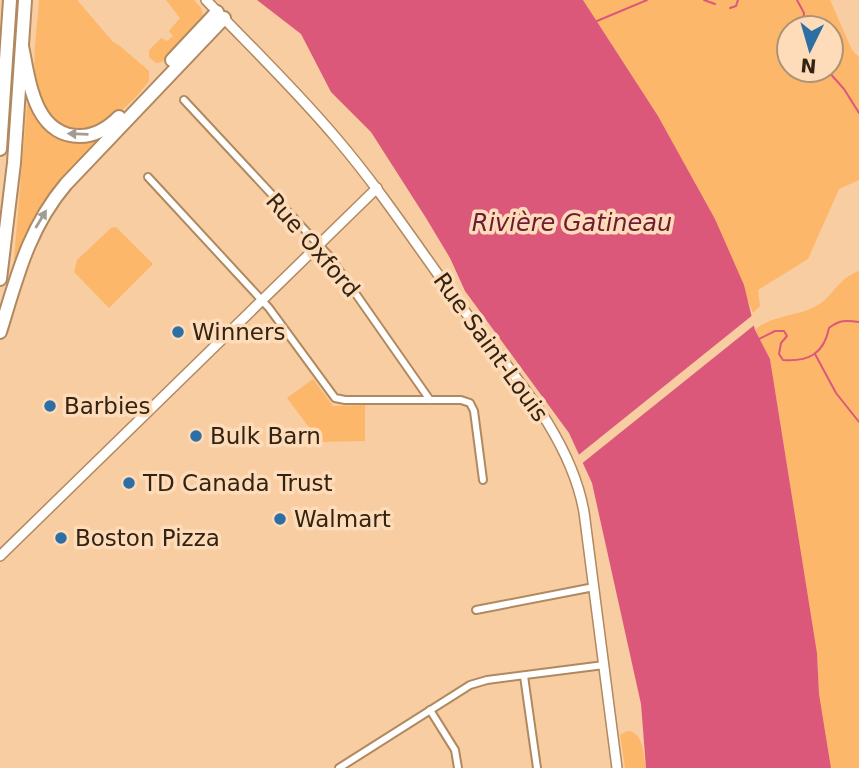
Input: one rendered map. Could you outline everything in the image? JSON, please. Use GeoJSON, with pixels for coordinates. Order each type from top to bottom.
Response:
{"type":"FeatureCollection","features":[{"type":"Feature","properties":{"kind":"highway"},"geometry":{"type":"LineString","coordinates":[[0,149],[10,0]]}},
{"type":"Feature","properties":{"kind":"highway"},"geometry":{"type":"LineString","coordinates":[[0,279],[13,172],[25,0]]}},
{"type":"Feature","properties":{"kind":"highway"},"geometry":{"type":"LineString","coordinates":[[22,46],[33,94],[41,115],[62,132],[86,136],[101,132],[113,123],[220,15]]}},
{"type":"Feature","properties":{"kind":"highway"},"geometry":{"type":"LineString","coordinates":[[0,332],[25,249],[51,203],[220,15]]}},
{"type":"Feature","properties":{"kind":"highway"},"geometry":{"type":"LineString","coordinates":[[0,58],[8,37]]}},
{"type":"Feature","properties":{"kind":"main road","name":"Rue Saint-Louis"},"geometry":{"type":"LineString","coordinates":[[206,0],[314,113],[377,188],[536,406],[561,446],[580,494],[617,768]]}},
{"type":"Feature","properties":{"kind":"main road"},"geometry":{"type":"LineString","coordinates":[[364,200],[365,173]]}},
{"type":"Feature","properties":{"kind":"main road"},"geometry":{"type":"LineString","coordinates":[[0,556],[377,188]]}},
{"type":"Feature","properties":{"kind":"street","name":"Rue Oxford"},"geometry":{"type":"LineString","coordinates":[[184,100],[339,268],[430,400]]}},
{"type":"Feature","properties":{"kind":"street"},"geometry":{"type":"LineString","coordinates":[[148,177],[261,300],[335,398],[466,400],[473,406],[483,480]]}},
{"type":"Feature","properties":{"kind":"street"},"geometry":{"type":"LineString","coordinates":[[476,610],[594,587]]}},
{"type":"Feature","properties":{"kind":"street"},"geometry":{"type":"LineString","coordinates":[[339,768],[470,685],[604,665]]}},
{"type":"Feature","properties":{"kind":"street"},"geometry":{"type":"LineString","coordinates":[[524,676],[537,768]]}},
{"type":"Feature","properties":{"kind":"street"},"geometry":{"type":"LineString","coordinates":[[430,710],[455,750],[458,768]]}},
{"type":"Feature","properties":{"kind":"shaded area"},"geometry":{"type":"Polygon","coordinates":[[[39,0],[77,0],[113,42],[149,71],[149,81],[107,124],[74,133],[54,123],[45,111],[39,96],[34,64],[39,0]]]}},
{"type":"Feature","properties":{"kind":"shaded area"},"geometry":{"type":"Polygon","coordinates":[[[166,0],[194,0],[201,8],[203,16],[162,62],[156,63],[149,57],[149,50],[161,38],[167,41],[173,36],[169,31],[180,18],[166,0]]]}},
{"type":"Feature","properties":{"kind":"shaded area"},"geometry":{"type":"Polygon","coordinates":[[[583,0],[830,0],[836,14],[775,14],[775,84],[845,84],[845,34],[852,50],[859,57],[859,180],[839,189],[808,259],[758,290],[760,306],[753,313],[715,219],[658,116],[583,0]]]}},
{"type":"Feature","properties":{"kind":"shaded area"},"geometry":{"type":"Polygon","coordinates":[[[27,105],[30,105],[38,119],[55,135],[70,140],[101,141],[72,168],[48,200],[13,271],[27,105]]]}},
{"type":"Feature","properties":{"kind":"shaded area"},"geometry":{"type":"Polygon","coordinates":[[[116,227],[153,264],[109,308],[74,272],[77,260],[111,228],[116,227]]]}},
{"type":"Feature","properties":{"kind":"shaded area"},"geometry":{"type":"Polygon","coordinates":[[[859,271],[859,768],[831,768],[819,694],[817,653],[770,359],[755,330],[770,321],[813,308],[826,299],[847,277],[859,271]]]}},
{"type":"Feature","properties":{"kind":"shaded area"},"geometry":{"type":"Polygon","coordinates":[[[313,379],[333,406],[365,405],[365,441],[320,442],[287,398],[313,379]]]}},
{"type":"Feature","properties":{"kind":"shaded area"},"geometry":{"type":"Polygon","coordinates":[[[627,731],[633,732],[640,739],[646,768],[625,768],[620,735],[627,731]]]}},
{"type":"Feature","properties":{"kind":"water","name":"Rivière Gatineau"},"geometry":{"type":"Polygon","coordinates":[[[257,0],[583,0],[658,116],[715,219],[744,285],[755,330],[770,359],[817,653],[819,694],[831,768],[646,768],[641,704],[592,483],[569,433],[465,291],[450,258],[371,132],[331,92],[301,34],[257,0]]]}},
{"type":"Feature","properties":{"kind":"pier"},"geometry":{"type":"Polygon","coordinates":[[[754,314],[757,323],[580,465],[576,457],[754,314]]]}},
{"type":"Feature","properties":{"kind":"waterway"},"geometry":{"type":"LineString","coordinates":[[597,21],[647,0]]}},
{"type":"Feature","properties":{"kind":"waterway"},"geometry":{"type":"LineString","coordinates":[[704,0],[715,4]]}},
{"type":"Feature","properties":{"kind":"waterway"},"geometry":{"type":"LineString","coordinates":[[730,8],[736,6],[738,0]]}},
{"type":"Feature","properties":{"kind":"waterway"},"geometry":{"type":"LineString","coordinates":[[797,0],[804,14]]}},
{"type":"Feature","properties":{"kind":"waterway"},"geometry":{"type":"LineString","coordinates":[[840,84],[859,113]]}},
{"type":"Feature","properties":{"kind":"waterway"},"geometry":{"type":"LineString","coordinates":[[759,339],[775,331],[784,331],[787,336],[781,343],[779,354],[783,360],[800,360],[819,350],[829,328],[836,323],[859,322]]}},
{"type":"Feature","properties":{"kind":"waterway"},"geometry":{"type":"LineString","coordinates":[[815,354],[836,393],[859,422]]}},
{"type":"Feature","properties":{"kind":"place","name":"Winners"},"geometry":{"type":"Point","coordinates":[178,332]}},
{"type":"Feature","properties":{"kind":"place","name":"Barbies"},"geometry":{"type":"Point","coordinates":[50,406]}},
{"type":"Feature","properties":{"kind":"place","name":"Bulk Barn"},"geometry":{"type":"Point","coordinates":[196,436]}},
{"type":"Feature","properties":{"kind":"place","name":"TD Canada Trust"},"geometry":{"type":"Point","coordinates":[129,483]}},
{"type":"Feature","properties":{"kind":"place","name":"Walmart"},"geometry":{"type":"Point","coordinates":[280,519]}},
{"type":"Feature","properties":{"kind":"place","name":"Boston Pizza"},"geometry":{"type":"Point","coordinates":[61,538]}}]}
